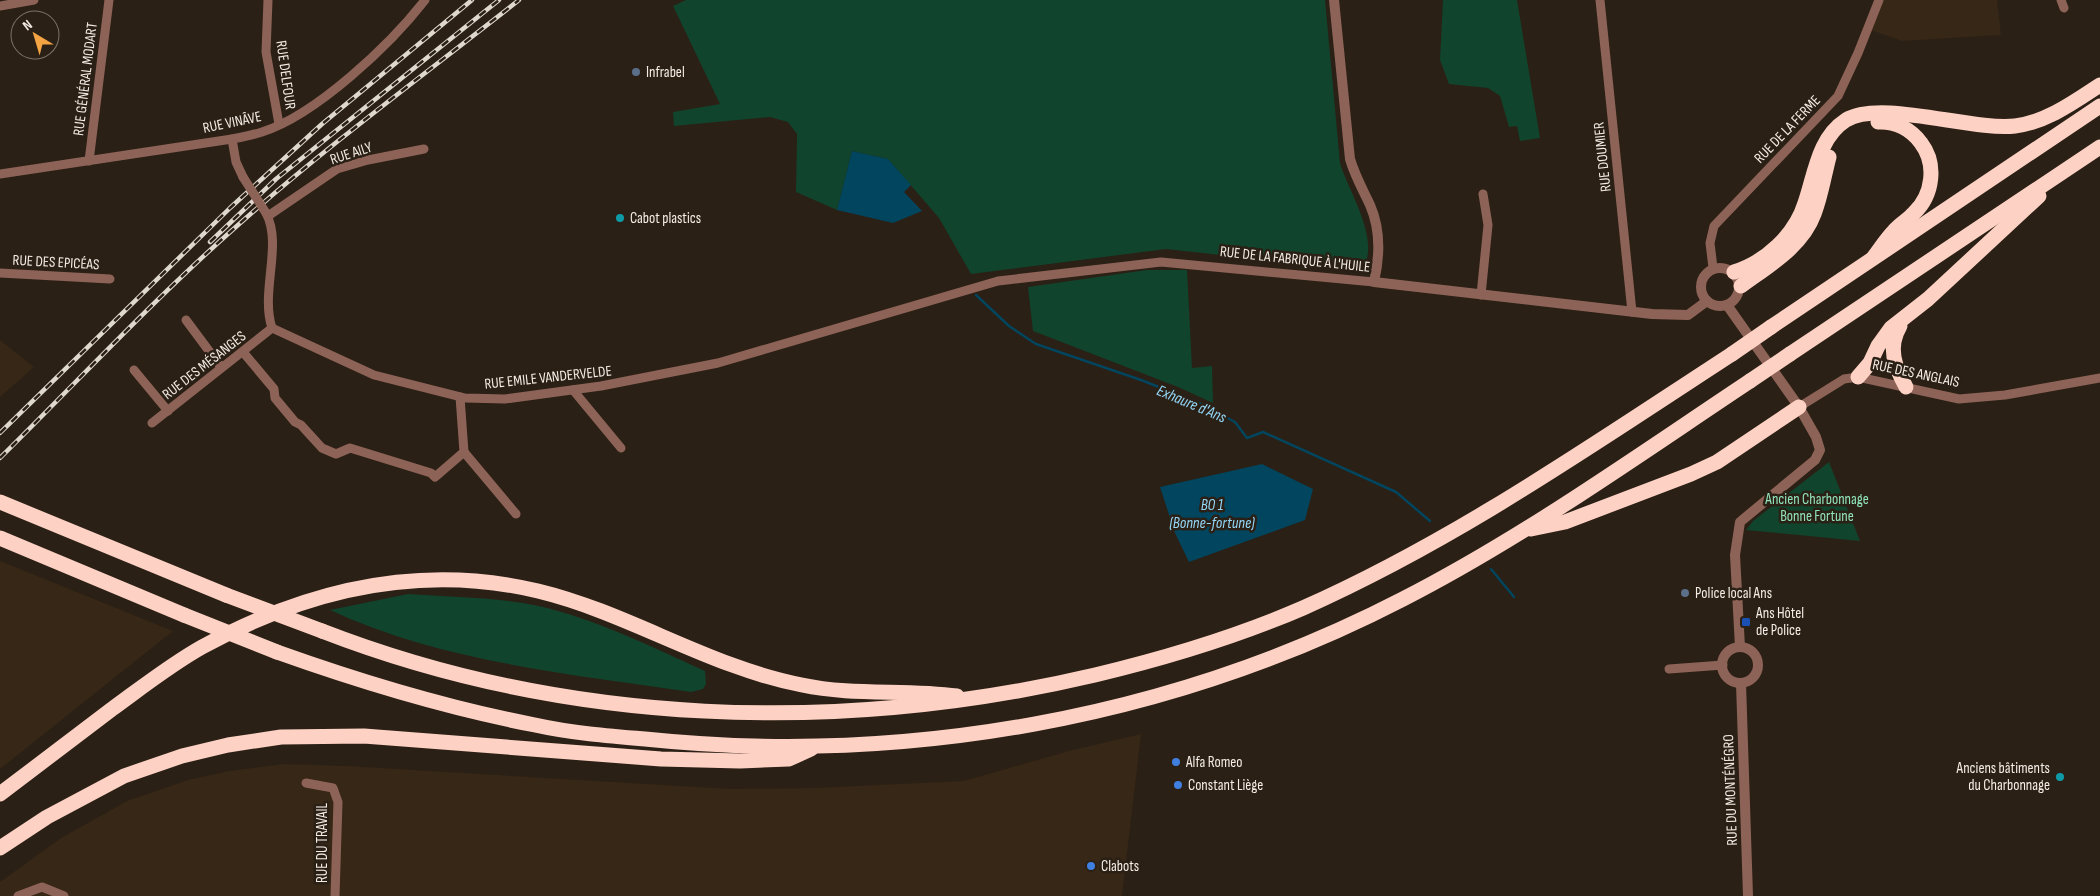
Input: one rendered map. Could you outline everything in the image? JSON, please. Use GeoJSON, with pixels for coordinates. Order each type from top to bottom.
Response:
{"type":"FeatureCollection","features":[{"type":"Feature","properties":{"kind":"highway"},"geometry":{"type":"LineString","coordinates":[[1737,279],[1786,237],[1804,206],[1820,152],[1827,137],[1847,120],[1861,115],[1901,114],[1994,126],[2016,126],[2054,114],[2100,85]]}},
{"type":"Feature","properties":{"kind":"highway"},"geometry":{"type":"LineString","coordinates":[[6,504],[226,595],[355,644],[419,663],[519,688],[677,710],[833,713],[931,705],[976,699],[1056,684],[1137,665],[1230,636],[1301,608],[1426,547],[1496,507],[1732,354],[2100,106]]}},
{"type":"Feature","properties":{"kind":"highway"},"geometry":{"type":"LineString","coordinates":[[1737,279],[1798,242],[1815,214],[1830,153],[1842,135],[1856,126],[1873,122],[1887,122],[1900,126],[1920,141],[1927,151],[1931,166],[1931,181],[1925,200],[1916,212],[1894,231],[1873,258]]}},
{"type":"Feature","properties":{"kind":"highway"},"geometry":{"type":"LineString","coordinates":[[0,538],[277,652],[379,686],[456,707],[539,726],[691,744],[817,747],[957,738],[1052,721],[1191,685],[1325,635],[1393,604],[1520,532],[2100,147]]}},
{"type":"Feature","properties":{"kind":"highway"},"geometry":{"type":"LineString","coordinates":[[1858,377],[1870,364],[1878,346],[1891,328],[2030,205],[2061,173]]}},
{"type":"Feature","properties":{"kind":"highway"},"geometry":{"type":"LineString","coordinates":[[1904,318],[1895,335],[1892,347],[1895,367],[1906,387]]}},
{"type":"Feature","properties":{"kind":"highway"},"geometry":{"type":"LineString","coordinates":[[1520,532],[1565,522],[1691,474],[1717,462],[1798,408]]}},
{"type":"Feature","properties":{"kind":"highway"},"geometry":{"type":"LineString","coordinates":[[0,794],[157,676],[200,648],[254,621],[308,600],[360,587],[399,582],[470,581],[538,591],[613,616],[728,664],[801,685],[863,693],[934,693],[976,699]]}},
{"type":"Feature","properties":{"kind":"highway"},"geometry":{"type":"LineString","coordinates":[[0,848],[47,817],[124,776],[182,756],[228,745],[281,737],[364,736],[661,758],[740,761],[789,759],[817,747]]}},
{"type":"Feature","properties":{"kind":"street"},"geometry":{"type":"LineString","coordinates":[[0,6],[34,0]]}},
{"type":"Feature","properties":{"kind":"street","name":"RUE GÉNÉRAL MODART"},"geometry":{"type":"LineString","coordinates":[[89,161],[109,0]]}},
{"type":"Feature","properties":{"kind":"street","name":"RUE DELFOUR"},"geometry":{"type":"LineString","coordinates":[[268,0],[266,52],[279,124]]}},
{"type":"Feature","properties":{"kind":"street","name":"RUE VINÂVE"},"geometry":{"type":"LineString","coordinates":[[0,174],[232,139],[263,132],[330,93],[397,32],[425,0]]}},
{"type":"Feature","properties":{"kind":"street"},"geometry":{"type":"LineString","coordinates":[[1334,0],[1350,159],[1356,180],[1374,216],[1379,237],[1379,254],[1374,282]]}},
{"type":"Feature","properties":{"kind":"street","name":"RUE DOUMIER"},"geometry":{"type":"LineString","coordinates":[[1600,0],[1632,312]]}},
{"type":"Feature","properties":{"kind":"street","name":"RUE DE LA FERME"},"geometry":{"type":"LineString","coordinates":[[1713,268],[1710,243],[1714,226],[1838,96],[1858,53],[1878,0]]}},
{"type":"Feature","properties":{"kind":"street"},"geometry":{"type":"LineString","coordinates":[[232,139],[236,162],[243,177],[267,214],[272,230],[269,292],[272,328]]}},
{"type":"Feature","properties":{"kind":"street","name":"RUE AILY"},"geometry":{"type":"LineString","coordinates":[[267,214],[337,169],[368,160],[424,149]]}},
{"type":"Feature","properties":{"kind":"street"},"geometry":{"type":"LineString","coordinates":[[1481,295],[1488,225],[1483,194]]}},
{"type":"Feature","properties":{"kind":"street","name":"RUE DE LA FABRIQUE À L'HUILE"},"geometry":{"type":"LineString","coordinates":[[880,315],[998,281],[1161,262],[1374,282],[1632,312],[1688,315],[1707,301]]}},
{"type":"Feature","properties":{"kind":"street"},"geometry":{"type":"LineString","coordinates":[[1722,267],[1737,279],[1737,297],[1726,305],[1719,306],[1707,301],[1701,291],[1703,277],[1713,268],[1722,267]]}},
{"type":"Feature","properties":{"kind":"street","name":"RUE DES EPICÉAS"},"geometry":{"type":"LineString","coordinates":[[0,273],[110,279]]}},
{"type":"Feature","properties":{"kind":"street"},"geometry":{"type":"LineString","coordinates":[[1726,305],[1798,408],[1816,436],[1820,450],[1815,460],[1740,522],[1736,555],[1740,647]]}},
{"type":"Feature","properties":{"kind":"street","name":"RUE EMILE VANDERVELDE"},"geometry":{"type":"LineString","coordinates":[[272,328],[374,375],[460,397],[505,399],[573,390],[718,363],[880,315]]}},
{"type":"Feature","properties":{"kind":"street"},"geometry":{"type":"LineString","coordinates":[[186,320],[221,367]]}},
{"type":"Feature","properties":{"kind":"street","name":"RUE DES MÉSANGES"},"geometry":{"type":"LineString","coordinates":[[152,423],[272,328]]}},
{"type":"Feature","properties":{"kind":"street"},"geometry":{"type":"LineString","coordinates":[[244,352],[274,389],[276,398],[295,422],[301,425],[322,448],[336,454],[350,448],[431,472],[435,477],[464,452]]}},
{"type":"Feature","properties":{"kind":"street"},"geometry":{"type":"LineString","coordinates":[[134,370],[168,411]]}},
{"type":"Feature","properties":{"kind":"street","name":"RUE DES ANGLAIS"},"geometry":{"type":"LineString","coordinates":[[1798,408],[1844,379],[1858,377],[1959,399],[2005,394],[2100,378]]}},
{"type":"Feature","properties":{"kind":"street"},"geometry":{"type":"LineString","coordinates":[[573,390],[621,448]]}},
{"type":"Feature","properties":{"kind":"street"},"geometry":{"type":"LineString","coordinates":[[460,397],[464,452],[516,514]]}},
{"type":"Feature","properties":{"kind":"street"},"geometry":{"type":"LineString","coordinates":[[1740,647],[1752,652],[1758,662],[1758,669],[1752,678],[1741,682],[1728,678],[1723,666],[1724,656],[1728,652],[1740,647]]}},
{"type":"Feature","properties":{"kind":"street"},"geometry":{"type":"LineString","coordinates":[[1669,669],[1723,666]]}},
{"type":"Feature","properties":{"kind":"street","name":"RUE DU MONTÉNÉGRO"},"geometry":{"type":"LineString","coordinates":[[1741,682],[1748,896]]}},
{"type":"Feature","properties":{"kind":"street","name":"RUE DU TRAVAIL"},"geometry":{"type":"LineString","coordinates":[[306,783],[333,788],[338,802],[335,896]]}},
{"type":"Feature","properties":{"kind":"street"},"geometry":{"type":"LineString","coordinates":[[18,896],[42,887],[64,896]]}},
{"type":"Feature","properties":{"kind":"shaded area"},"geometry":{"type":"Polygon","coordinates":[[[1882,0],[1997,0],[2001,35],[1902,41],[1871,30],[1882,0]]]}},
{"type":"Feature","properties":{"kind":"shaded area"},"geometry":{"type":"Polygon","coordinates":[[[0,340],[34,367],[0,397],[0,340]]]}},
{"type":"Feature","properties":{"kind":"shaded area"},"geometry":{"type":"Polygon","coordinates":[[[0,561],[173,631],[0,769],[0,561]]]}},
{"type":"Feature","properties":{"kind":"shaded area"},"geometry":{"type":"Polygon","coordinates":[[[1141,734],[1122,896],[0,896],[0,882],[61,838],[127,801],[188,780],[229,771],[284,764],[347,766],[731,789],[815,788],[964,781],[1069,751],[1141,734]]]}},
{"type":"Feature","properties":{"kind":"green space"},"geometry":{"type":"Polygon","coordinates":[[[686,0],[1325,0],[1340,163],[1362,216],[1368,245],[1367,258],[1362,269],[1349,269],[1166,249],[971,274],[939,218],[888,159],[852,151],[837,210],[796,192],[797,134],[788,122],[770,117],[674,126],[673,112],[720,104],[673,6],[686,0]]]}},
{"type":"Feature","properties":{"kind":"green space"},"geometry":{"type":"Polygon","coordinates":[[[1443,0],[1517,0],[1540,138],[1520,141],[1517,126],[1509,127],[1500,96],[1488,88],[1449,84],[1440,60],[1443,0]]]}},
{"type":"Feature","properties":{"kind":"green space"},"geometry":{"type":"Polygon","coordinates":[[[1147,270],[1187,270],[1192,368],[1212,366],[1213,403],[1178,387],[1033,331],[1028,287],[1147,270]]]}},
{"type":"Feature","properties":{"kind":"green space","name":"Ancien Charbonnage Bonne Fortune"},"geometry":{"type":"Polygon","coordinates":[[[1829,462],[1860,541],[1746,530],[1753,521],[1829,462]]]}},
{"type":"Feature","properties":{"kind":"green space"},"geometry":{"type":"Polygon","coordinates":[[[408,594],[503,600],[534,605],[578,617],[643,643],[705,671],[706,684],[703,689],[691,692],[507,664],[417,642],[373,628],[330,610],[408,594]]]}},
{"type":"Feature","properties":{"kind":"water"},"geometry":{"type":"Polygon","coordinates":[[[852,151],[888,159],[911,185],[904,192],[922,211],[893,223],[837,210],[852,151]]]}},
{"type":"Feature","properties":{"kind":"water","name":"BO 1 (Bonne-fortune)"},"geometry":{"type":"Polygon","coordinates":[[[1262,464],[1313,489],[1305,520],[1189,562],[1175,533],[1160,487],[1262,464]]]}},
{"type":"Feature","properties":{"kind":"waterway","name":"Exhaure d'Ans"},"geometry":{"type":"LineString","coordinates":[[976,295],[1009,326],[1036,344],[1141,380],[1197,402],[1235,422],[1247,438],[1263,432],[1396,492],[1430,521]]}},
{"type":"Feature","properties":{"kind":"waterway","name":"Exhaure d'Ans"},"geometry":{"type":"LineString","coordinates":[[1491,569],[1514,597]]}},
{"type":"Feature","properties":{"kind":"railway"},"geometry":{"type":"LineString","coordinates":[[0,433],[230,208],[322,124],[472,0]]}},
{"type":"Feature","properties":{"kind":"railway"},"geometry":{"type":"LineString","coordinates":[[210,242],[276,179],[499,0]]}},
{"type":"Feature","properties":{"kind":"railway"},"geometry":{"type":"LineString","coordinates":[[0,458],[147,310],[238,225],[342,138],[519,0]]}},
{"type":"Feature","properties":{"kind":"place","name":"Infrabel"},"geometry":{"type":"Point","coordinates":[636,72]}},
{"type":"Feature","properties":{"kind":"place","name":"Cabot plastics"},"geometry":{"type":"Point","coordinates":[620,218]}},
{"type":"Feature","properties":{"kind":"place","name":"Police local Ans"},"geometry":{"type":"Point","coordinates":[1685,593]}},
{"type":"Feature","properties":{"kind":"place","name":"Ans Hôtel de Police"},"geometry":{"type":"Point","coordinates":[1746,622]}},
{"type":"Feature","properties":{"kind":"place","name":"Alfa Romeo"},"geometry":{"type":"Point","coordinates":[1176,762]}},
{"type":"Feature","properties":{"kind":"place","name":"Anciens bâtiments du Charbonnage"},"geometry":{"type":"Point","coordinates":[2060,777]}},
{"type":"Feature","properties":{"kind":"place","name":"Constant Liège"},"geometry":{"type":"Point","coordinates":[1178,785]}},
{"type":"Feature","properties":{"kind":"place","name":"Clabots"},"geometry":{"type":"Point","coordinates":[1091,866]}}]}
